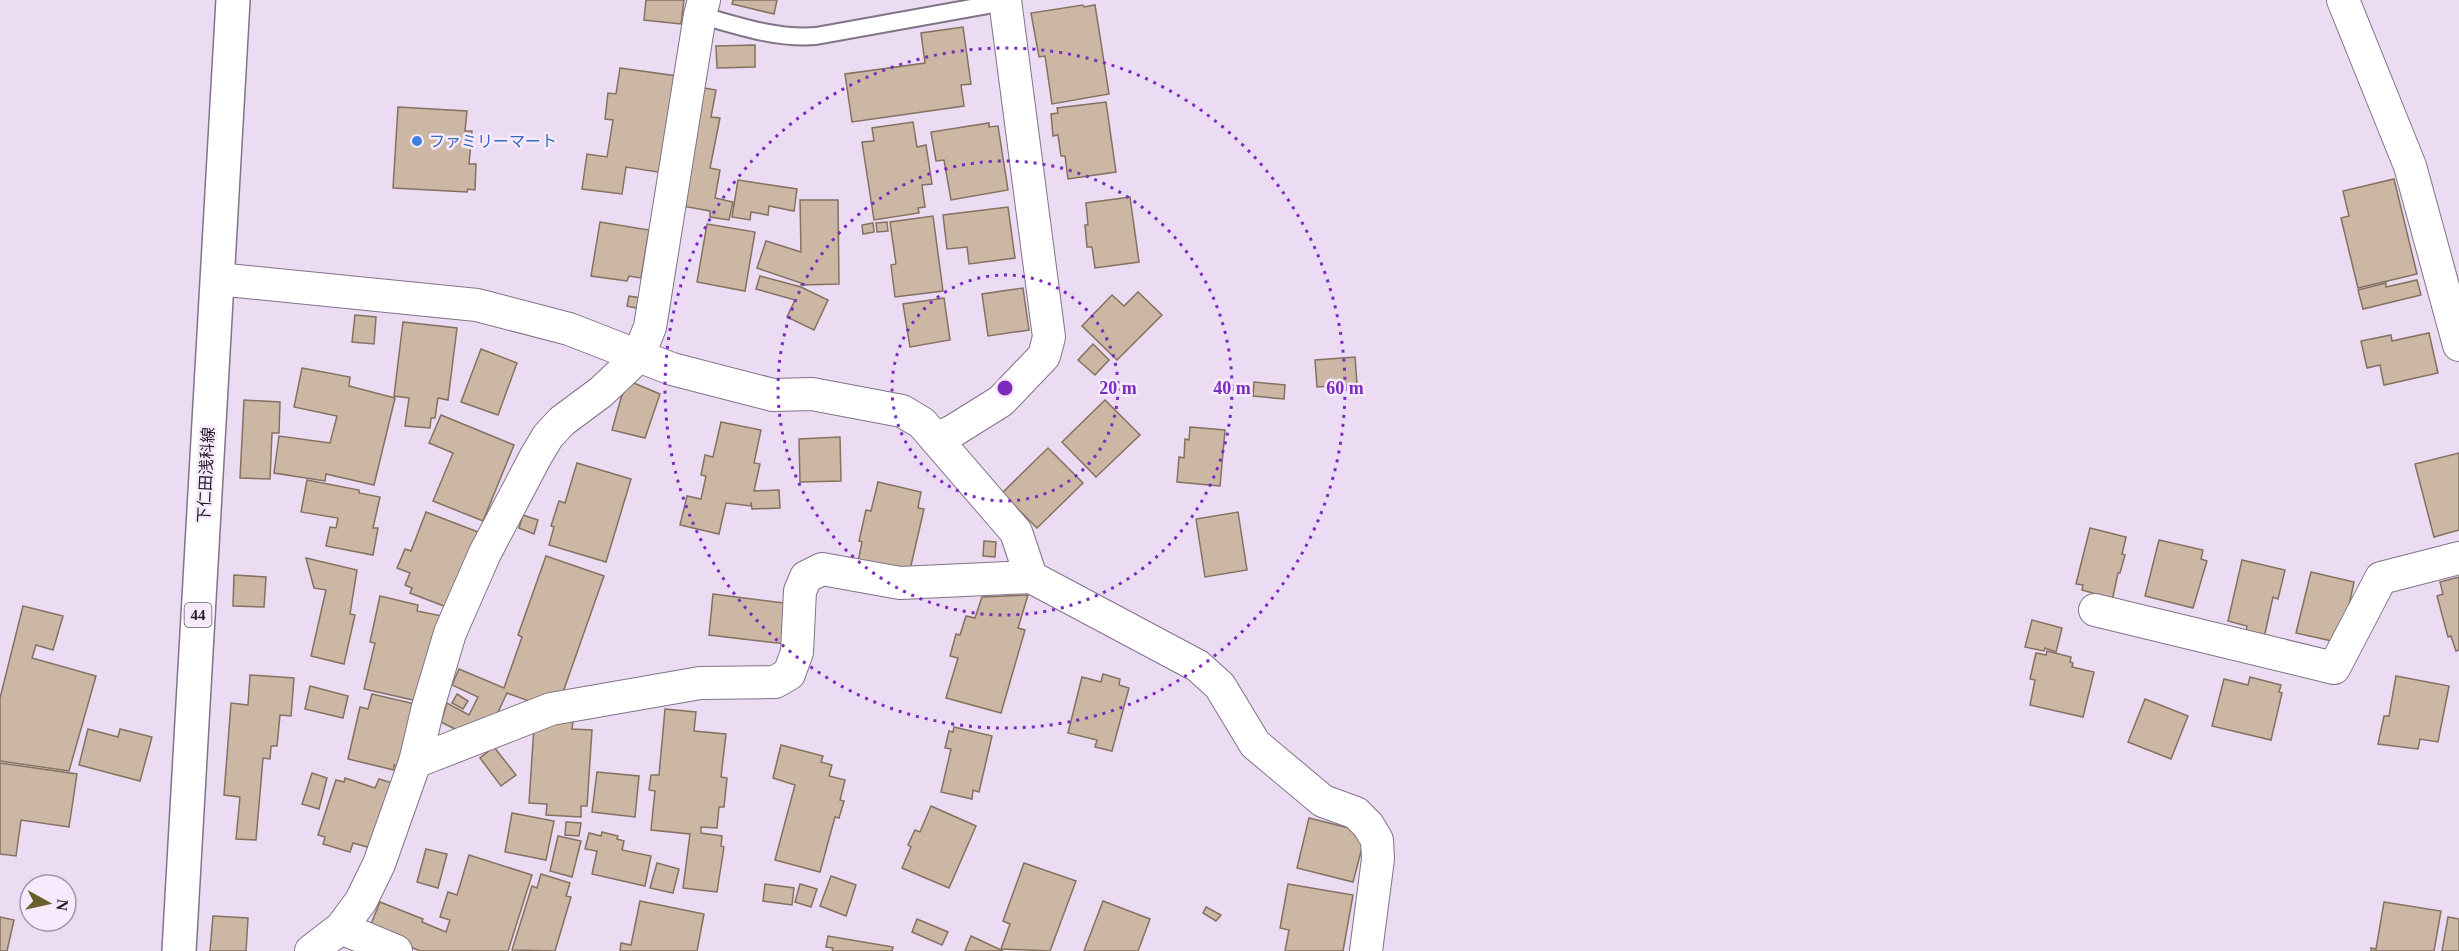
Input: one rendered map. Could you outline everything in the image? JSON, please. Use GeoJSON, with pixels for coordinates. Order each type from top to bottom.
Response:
{"type":"FeatureCollection","features":[{"type":"Feature","properties":{"kind":"main road","name":"下仁田浅科線"},"geometry":{"type":"LineString","coordinates":[[179,951],[233,0]]}},
{"type":"Feature","properties":{"kind":"street"},"geometry":{"type":"LineString","coordinates":[[2343,0],[2410,166],[2459,345]]}},
{"type":"Feature","properties":{"kind":"street"},"geometry":{"type":"LineString","coordinates":[[936,439],[953,431],[1001,400],[1044,356],[1049,337],[1005,1]]}},
{"type":"Feature","properties":{"kind":"street"},"geometry":{"type":"LineString","coordinates":[[311,951],[341,928],[362,901],[379,864],[415,762],[428,707],[450,633],[465,595],[536,456],[548,436],[562,421],[600,392],[638,357],[650,327],[702,8]]}},
{"type":"Feature","properties":{"kind":"street"},"geometry":{"type":"LineString","coordinates":[[217,279],[477,305],[569,329],[672,369],[773,395],[812,394],[902,411],[922,423],[1016,532],[1031,577]]}},
{"type":"Feature","properties":{"kind":"street"},"geometry":{"type":"LineString","coordinates":[[2095,610],[2334,668],[2381,578],[2459,558]]}},
{"type":"Feature","properties":{"kind":"street"},"geometry":{"type":"LineString","coordinates":[[415,762],[551,709],[700,683],[775,682],[789,674],[797,652],[800,591],[806,577],[822,569],[900,583],[1031,577],[1198,666],[1220,686],[1255,744],[1323,801],[1356,813],[1368,825],[1377,840],[1378,859],[1366,951]]}},
{"type":"Feature","properties":{"kind":"street"},"geometry":{"type":"LineString","coordinates":[[341,928],[396,951]]}},
{"type":"Feature","properties":{"kind":"lane"},"geometry":{"type":"LineString","coordinates":[[702,8],[791,38],[816,36],[1005,1]]}},
{"type":"Feature","properties":{"kind":"building"},"geometry":{"type":"Polygon","coordinates":[[[646,0],[684,0],[681,24],[644,20],[646,0]]]}},
{"type":"Feature","properties":{"kind":"building"},"geometry":{"type":"Polygon","coordinates":[[[733,0],[777,0],[774,14],[732,4],[733,0]]]}},
{"type":"Feature","properties":{"kind":"building"},"geometry":{"type":"Polygon","coordinates":[[[1083,5],[1084,7],[1095,5],[1109,94],[1052,104],[1045,56],[1039,57],[1031,13],[1083,5]]]}},
{"type":"Feature","properties":{"kind":"building"},"geometry":{"type":"Polygon","coordinates":[[[963,27],[971,84],[961,85],[964,106],[852,122],[845,74],[925,63],[921,33],[963,27]]]}},
{"type":"Feature","properties":{"kind":"building"},"geometry":{"type":"Polygon","coordinates":[[[755,45],[755,67],[717,68],[716,46],[755,45]]]}},
{"type":"Feature","properties":{"kind":"building"},"geometry":{"type":"Polygon","coordinates":[[[620,68],[677,76],[664,173],[626,167],[622,194],[582,189],[587,154],[607,157],[613,120],[605,119],[608,93],[616,94],[620,68]]]}},
{"type":"Feature","properties":{"kind":"building"},"geometry":{"type":"Polygon","coordinates":[[[704,88],[716,90],[711,117],[720,118],[710,168],[720,170],[715,198],[733,202],[729,220],[710,217],[710,211],[682,206],[704,88]]]}},
{"type":"Feature","properties":{"kind":"building"},"geometry":{"type":"Polygon","coordinates":[[[1106,102],[1116,172],[1068,179],[1065,156],[1061,156],[1058,135],[1053,136],[1051,114],[1058,113],[1057,108],[1106,102]]]}},
{"type":"Feature","properties":{"kind":"building"},"geometry":{"type":"Polygon","coordinates":[[[398,107],[467,111],[465,131],[472,131],[469,164],[476,164],[475,190],[468,189],[467,192],[393,188],[398,107]]]}},
{"type":"Feature","properties":{"kind":"building"},"geometry":{"type":"Polygon","coordinates":[[[913,122],[917,147],[926,145],[932,184],[922,185],[925,207],[918,208],[919,213],[874,220],[862,142],[874,141],[872,128],[913,122]]]}},
{"type":"Feature","properties":{"kind":"building"},"geometry":{"type":"Polygon","coordinates":[[[989,123],[989,127],[998,126],[1008,190],[951,200],[944,160],[936,161],[931,132],[989,123]]]}},
{"type":"Feature","properties":{"kind":"building"},"geometry":{"type":"Polygon","coordinates":[[[2394,179],[2417,274],[2358,288],[2341,218],[2349,216],[2343,191],[2394,179]]]}},
{"type":"Feature","properties":{"kind":"building"},"geometry":{"type":"Polygon","coordinates":[[[738,180],[797,189],[794,211],[769,206],[768,215],[751,212],[750,220],[732,217],[738,180]]]}},
{"type":"Feature","properties":{"kind":"building"},"geometry":{"type":"Polygon","coordinates":[[[1130,197],[1139,262],[1095,268],[1092,247],[1087,247],[1086,203],[1130,197]]]}},
{"type":"Feature","properties":{"kind":"building"},"geometry":{"type":"Polygon","coordinates":[[[800,200],[838,200],[839,284],[801,285],[801,283],[757,268],[766,241],[801,252],[800,200]]]}},
{"type":"Feature","properties":{"kind":"building"},"geometry":{"type":"Polygon","coordinates":[[[1008,207],[1015,258],[969,264],[967,247],[947,249],[943,215],[1008,207]]]}},
{"type":"Feature","properties":{"kind":"building"},"geometry":{"type":"Polygon","coordinates":[[[933,216],[943,291],[895,297],[891,265],[896,264],[890,222],[933,216]]]}},
{"type":"Feature","properties":{"kind":"building"},"geometry":{"type":"Polygon","coordinates":[[[600,222],[649,230],[641,278],[629,276],[627,281],[591,276],[600,222]]]}},
{"type":"Feature","properties":{"kind":"building"},"geometry":{"type":"Polygon","coordinates":[[[887,222],[888,231],[877,232],[876,223],[887,222]]]}},
{"type":"Feature","properties":{"kind":"building"},"geometry":{"type":"Polygon","coordinates":[[[873,223],[874,232],[863,234],[862,225],[873,223]]]}},
{"type":"Feature","properties":{"kind":"building"},"geometry":{"type":"Polygon","coordinates":[[[707,224],[755,232],[745,291],[697,282],[707,224]]]}},
{"type":"Feature","properties":{"kind":"building"},"geometry":{"type":"Polygon","coordinates":[[[760,276],[801,287],[828,300],[814,330],[787,317],[795,300],[756,289],[760,276]]]}},
{"type":"Feature","properties":{"kind":"building"},"geometry":{"type":"Polygon","coordinates":[[[2417,280],[2421,295],[2363,309],[2358,290],[2386,283],[2386,287],[2417,280]]]}},
{"type":"Feature","properties":{"kind":"building"},"geometry":{"type":"Polygon","coordinates":[[[1023,288],[1029,330],[988,336],[982,294],[1023,288]]]}},
{"type":"Feature","properties":{"kind":"building"},"geometry":{"type":"Polygon","coordinates":[[[1138,292],[1162,315],[1117,360],[1082,326],[1112,295],[1124,306],[1138,292]]]}},
{"type":"Feature","properties":{"kind":"building"},"geometry":{"type":"Polygon","coordinates":[[[629,296],[641,298],[640,309],[627,306],[629,296]]]}},
{"type":"Feature","properties":{"kind":"building"},"geometry":{"type":"Polygon","coordinates":[[[944,298],[950,340],[910,347],[903,304],[944,298]]]}},
{"type":"Feature","properties":{"kind":"building"},"geometry":{"type":"Polygon","coordinates":[[[355,315],[376,317],[374,344],[352,342],[355,315]]]}},
{"type":"Feature","properties":{"kind":"building"},"geometry":{"type":"Polygon","coordinates":[[[403,322],[457,328],[448,400],[438,398],[435,418],[431,418],[430,428],[405,426],[409,398],[394,396],[403,322]]]}},
{"type":"Feature","properties":{"kind":"building"},"geometry":{"type":"Polygon","coordinates":[[[2429,333],[2438,373],[2384,385],[2380,365],[2367,368],[2361,341],[2391,335],[2392,341],[2429,333]]]}},
{"type":"Feature","properties":{"kind":"building"},"geometry":{"type":"Polygon","coordinates":[[[1093,344],[1109,360],[1095,375],[1078,360],[1093,344]]]}},
{"type":"Feature","properties":{"kind":"building"},"geometry":{"type":"Polygon","coordinates":[[[481,349],[517,363],[498,415],[461,402],[481,349]]]}},
{"type":"Feature","properties":{"kind":"building"},"geometry":{"type":"Polygon","coordinates":[[[1355,357],[1357,384],[1317,387],[1315,360],[1355,357]]]}},
{"type":"Feature","properties":{"kind":"building"},"geometry":{"type":"Polygon","coordinates":[[[302,368],[350,377],[349,386],[395,398],[374,485],[326,474],[325,481],[274,473],[279,436],[330,443],[337,416],[294,407],[302,368]]]}},
{"type":"Feature","properties":{"kind":"building"},"geometry":{"type":"Polygon","coordinates":[[[629,381],[660,394],[645,438],[612,430],[621,398],[629,381]]]}},
{"type":"Feature","properties":{"kind":"building"},"geometry":{"type":"Polygon","coordinates":[[[1254,382],[1285,385],[1284,399],[1253,396],[1254,382]]]}},
{"type":"Feature","properties":{"kind":"building"},"geometry":{"type":"Polygon","coordinates":[[[244,400],[280,402],[279,433],[272,433],[270,479],[240,478],[244,400]]]}},
{"type":"Feature","properties":{"kind":"building"},"geometry":{"type":"Polygon","coordinates":[[[1105,400],[1140,435],[1096,477],[1062,442],[1105,400]]]}},
{"type":"Feature","properties":{"kind":"building"},"geometry":{"type":"Polygon","coordinates":[[[441,415],[514,445],[483,521],[433,501],[453,453],[429,443],[441,415]]]}},
{"type":"Feature","properties":{"kind":"building"},"geometry":{"type":"Polygon","coordinates":[[[721,422],[761,430],[754,463],[760,464],[754,491],[779,490],[780,508],[752,509],[751,502],[751,506],[726,503],[719,534],[680,525],[687,496],[701,499],[706,476],[701,475],[705,455],[713,457],[721,422]]]}},
{"type":"Feature","properties":{"kind":"building"},"geometry":{"type":"Polygon","coordinates":[[[1190,427],[1225,430],[1220,486],[1177,482],[1179,457],[1184,458],[1185,439],[1189,440],[1190,427]]]}},
{"type":"Feature","properties":{"kind":"building"},"geometry":{"type":"Polygon","coordinates":[[[840,437],[841,481],[800,482],[799,439],[840,437]]]}},
{"type":"Feature","properties":{"kind":"building"},"geometry":{"type":"Polygon","coordinates":[[[1048,448],[1083,483],[1037,528],[1002,493],[1048,448]]]}},
{"type":"Feature","properties":{"kind":"building"},"geometry":{"type":"Polygon","coordinates":[[[2459,453],[2459,530],[2434,537],[2415,464],[2459,453]]]}},
{"type":"Feature","properties":{"kind":"building"},"geometry":{"type":"Polygon","coordinates":[[[577,463],[631,479],[606,562],[549,545],[554,527],[551,526],[559,501],[565,503],[577,463]]]}},
{"type":"Feature","properties":{"kind":"building"},"geometry":{"type":"Polygon","coordinates":[[[307,480],[359,490],[359,493],[380,497],[373,528],[378,528],[373,555],[326,546],[330,527],[336,528],[338,518],[301,512],[307,480]]]}},
{"type":"Feature","properties":{"kind":"building"},"geometry":{"type":"Polygon","coordinates":[[[878,482],[921,492],[918,508],[924,509],[909,574],[858,562],[862,542],[859,541],[866,510],[871,511],[878,482]]]}},
{"type":"Feature","properties":{"kind":"building"},"geometry":{"type":"Polygon","coordinates":[[[426,512],[478,532],[449,608],[410,593],[412,588],[405,585],[410,573],[397,568],[405,549],[411,551],[426,512]]]}},
{"type":"Feature","properties":{"kind":"building"},"geometry":{"type":"Polygon","coordinates":[[[1238,512],[1247,570],[1205,577],[1196,519],[1238,512]]]}},
{"type":"Feature","properties":{"kind":"building"},"geometry":{"type":"Polygon","coordinates":[[[523,515],[538,520],[534,534],[519,528],[523,515]]]}},
{"type":"Feature","properties":{"kind":"building"},"geometry":{"type":"Polygon","coordinates":[[[2090,528],[2126,537],[2122,554],[2125,555],[2120,573],[2118,573],[2112,601],[2095,597],[2096,594],[2082,590],[2083,585],[2076,584],[2090,528]]]}},
{"type":"Feature","properties":{"kind":"building"},"geometry":{"type":"Polygon","coordinates":[[[2159,540],[2203,550],[2201,559],[2207,561],[2193,608],[2145,596],[2159,540]]]}},
{"type":"Feature","properties":{"kind":"building"},"geometry":{"type":"Polygon","coordinates":[[[984,541],[996,542],[995,557],[983,556],[984,541]]]}},
{"type":"Feature","properties":{"kind":"building"},"geometry":{"type":"Polygon","coordinates":[[[546,556],[604,576],[562,695],[529,701],[507,693],[492,725],[461,732],[441,722],[447,703],[469,715],[478,697],[452,685],[459,669],[504,688],[522,637],[518,635],[546,556]]]}},
{"type":"Feature","properties":{"kind":"building"},"geometry":{"type":"Polygon","coordinates":[[[306,558],[357,570],[350,614],[355,615],[344,664],[311,656],[326,590],[314,588],[306,558]]]}},
{"type":"Feature","properties":{"kind":"building"},"geometry":{"type":"Polygon","coordinates":[[[2242,560],[2285,570],[2278,599],[2273,597],[2264,638],[2246,633],[2247,626],[2228,621],[2242,560]]]}},
{"type":"Feature","properties":{"kind":"building"},"geometry":{"type":"Polygon","coordinates":[[[2311,572],[2354,582],[2341,643],[2296,633],[2311,572]]]}},
{"type":"Feature","properties":{"kind":"building"},"geometry":{"type":"Polygon","coordinates":[[[234,575],[266,577],[264,607],[233,606],[234,575]]]}},
{"type":"Feature","properties":{"kind":"building"},"geometry":{"type":"Polygon","coordinates":[[[2459,577],[2459,650],[2456,651],[2451,636],[2448,637],[2437,596],[2443,594],[2440,582],[2459,577]]]}},
{"type":"Feature","properties":{"kind":"building"},"geometry":{"type":"Polygon","coordinates":[[[713,594],[791,604],[786,644],[709,635],[713,594]]]}},
{"type":"Feature","properties":{"kind":"building"},"geometry":{"type":"Polygon","coordinates":[[[1028,595],[1018,628],[1025,630],[1001,713],[946,698],[958,658],[950,656],[956,634],[960,635],[966,616],[975,618],[982,597],[1028,595]]]}},
{"type":"Feature","properties":{"kind":"building"},"geometry":{"type":"Polygon","coordinates":[[[380,596],[418,605],[417,611],[442,616],[422,702],[364,689],[375,643],[370,642],[380,596]]]}},
{"type":"Feature","properties":{"kind":"building"},"geometry":{"type":"Polygon","coordinates":[[[23,606],[63,616],[53,650],[36,645],[32,658],[96,676],[69,771],[0,761],[0,698],[23,606]]]}},
{"type":"Feature","properties":{"kind":"building"},"geometry":{"type":"Polygon","coordinates":[[[2032,620],[2062,628],[2056,652],[2045,648],[2044,651],[2025,647],[2032,620]]]}},
{"type":"Feature","properties":{"kind":"building"},"geometry":{"type":"Polygon","coordinates":[[[2047,651],[2071,657],[2072,667],[2094,672],[2083,717],[2030,705],[2035,680],[2030,679],[2036,653],[2046,655],[2047,651]]]}},
{"type":"Feature","properties":{"kind":"building"},"geometry":{"type":"Polygon","coordinates":[[[1103,674],[1120,679],[1119,685],[1129,688],[1112,751],[1095,747],[1097,740],[1068,733],[1082,677],[1101,682],[1103,674]]]}},
{"type":"Feature","properties":{"kind":"building"},"geometry":{"type":"Polygon","coordinates":[[[250,675],[294,678],[291,716],[280,715],[277,746],[271,746],[270,759],[263,758],[256,840],[236,839],[240,797],[224,795],[231,703],[248,705],[250,675]]]}},
{"type":"Feature","properties":{"kind":"building"},"geometry":{"type":"Polygon","coordinates":[[[2396,676],[2449,686],[2438,742],[2420,739],[2418,749],[2378,744],[2384,716],[2389,716],[2396,676]]]}},
{"type":"Feature","properties":{"kind":"building"},"geometry":{"type":"Polygon","coordinates":[[[2250,677],[2281,685],[2279,692],[2282,693],[2271,740],[2212,726],[2224,679],[2248,685],[2250,677]]]}},
{"type":"Feature","properties":{"kind":"building"},"geometry":{"type":"Polygon","coordinates":[[[310,686],[348,696],[343,718],[305,709],[310,686]]]}},
{"type":"Feature","properties":{"kind":"building"},"geometry":{"type":"Polygon","coordinates":[[[372,694],[419,705],[400,767],[394,765],[394,770],[348,759],[360,707],[368,709],[372,694]]]}},
{"type":"Feature","properties":{"kind":"building"},"geometry":{"type":"Polygon","coordinates":[[[457,694],[468,701],[463,709],[452,703],[457,694]]]}},
{"type":"Feature","properties":{"kind":"building"},"geometry":{"type":"Polygon","coordinates":[[[2145,699],[2188,716],[2171,759],[2128,742],[2145,699]]]}},
{"type":"Feature","properties":{"kind":"building"},"geometry":{"type":"Polygon","coordinates":[[[665,709],[696,712],[694,731],[726,734],[721,777],[727,778],[724,807],[719,807],[717,828],[701,827],[701,833],[722,836],[721,846],[724,847],[717,892],[683,888],[690,834],[651,830],[655,791],[649,790],[651,775],[659,775],[665,709]]]}},
{"type":"Feature","properties":{"kind":"building"},"geometry":{"type":"Polygon","coordinates":[[[537,719],[573,722],[572,729],[592,730],[587,806],[581,806],[581,817],[546,815],[547,804],[529,803],[534,727],[537,719]]]}},
{"type":"Feature","properties":{"kind":"building"},"geometry":{"type":"Polygon","coordinates":[[[954,727],[992,736],[979,792],[973,790],[972,799],[941,792],[951,749],[945,748],[949,731],[953,732],[954,727]]]}},
{"type":"Feature","properties":{"kind":"building"},"geometry":{"type":"Polygon","coordinates":[[[88,729],[118,737],[120,729],[152,737],[140,781],[79,765],[88,729]]]}},
{"type":"Feature","properties":{"kind":"building"},"geometry":{"type":"Polygon","coordinates":[[[781,745],[823,756],[821,762],[832,765],[829,776],[845,780],[840,800],[844,801],[839,818],[835,817],[820,872],[775,860],[795,785],[773,778],[781,745]]]}},
{"type":"Feature","properties":{"kind":"building"},"geometry":{"type":"Polygon","coordinates":[[[494,747],[516,775],[501,786],[480,758],[494,747]]]}},
{"type":"Feature","properties":{"kind":"building"},"geometry":{"type":"Polygon","coordinates":[[[0,763],[77,774],[69,827],[21,820],[16,856],[0,854],[0,763]]]}},
{"type":"Feature","properties":{"kind":"building"},"geometry":{"type":"Polygon","coordinates":[[[597,772],[639,776],[635,817],[592,812],[597,772]]]}},
{"type":"Feature","properties":{"kind":"building"},"geometry":{"type":"Polygon","coordinates":[[[312,773],[327,778],[319,809],[302,804],[312,773]]]}},
{"type":"Feature","properties":{"kind":"building"},"geometry":{"type":"Polygon","coordinates":[[[345,778],[375,788],[379,779],[395,784],[374,849],[353,843],[350,852],[323,844],[325,837],[318,835],[336,780],[344,782],[345,778]]]}},
{"type":"Feature","properties":{"kind":"building"},"geometry":{"type":"Polygon","coordinates":[[[931,806],[976,826],[949,888],[902,868],[915,830],[920,832],[931,806]]]}},
{"type":"Feature","properties":{"kind":"building"},"geometry":{"type":"Polygon","coordinates":[[[512,813],[554,821],[546,860],[505,852],[512,813]]]}},
{"type":"Feature","properties":{"kind":"building"},"geometry":{"type":"Polygon","coordinates":[[[1309,818],[1361,831],[1364,840],[1353,882],[1297,868],[1309,818]]]}},
{"type":"Feature","properties":{"kind":"building"},"geometry":{"type":"Polygon","coordinates":[[[566,822],[581,823],[579,836],[565,835],[566,822]]]}},
{"type":"Feature","properties":{"kind":"building"},"geometry":{"type":"Polygon","coordinates":[[[602,832],[618,836],[617,839],[624,841],[622,850],[651,856],[645,886],[592,874],[597,851],[585,849],[589,833],[601,836],[602,832]]]}},
{"type":"Feature","properties":{"kind":"building"},"geometry":{"type":"Polygon","coordinates":[[[558,836],[581,841],[572,877],[550,871],[558,836]]]}},
{"type":"Feature","properties":{"kind":"building"},"geometry":{"type":"Polygon","coordinates":[[[426,849],[447,854],[438,888],[417,882],[426,849]]]}},
{"type":"Feature","properties":{"kind":"building"},"geometry":{"type":"Polygon","coordinates":[[[469,855],[532,875],[508,951],[420,951],[369,929],[380,902],[423,919],[422,922],[446,932],[450,920],[440,917],[448,892],[457,895],[469,855]]]}},
{"type":"Feature","properties":{"kind":"building"},"geometry":{"type":"Polygon","coordinates":[[[657,863],[679,869],[673,893],[650,888],[657,863]]]}},
{"type":"Feature","properties":{"kind":"building"},"geometry":{"type":"Polygon","coordinates":[[[1024,863],[1076,881],[1050,951],[1001,949],[1010,924],[1003,921],[1024,863]]]}},
{"type":"Feature","properties":{"kind":"building"},"geometry":{"type":"Polygon","coordinates":[[[541,874],[570,883],[566,896],[571,897],[555,951],[512,950],[532,886],[537,888],[541,874]]]}},
{"type":"Feature","properties":{"kind":"building"},"geometry":{"type":"Polygon","coordinates":[[[831,876],[856,885],[846,916],[820,906],[831,876]]]}},
{"type":"Feature","properties":{"kind":"building"},"geometry":{"type":"Polygon","coordinates":[[[765,884],[794,888],[792,905],[763,901],[765,884]]]}},
{"type":"Feature","properties":{"kind":"building"},"geometry":{"type":"Polygon","coordinates":[[[800,884],[817,889],[811,907],[795,902],[800,884]]]}},
{"type":"Feature","properties":{"kind":"building"},"geometry":{"type":"Polygon","coordinates":[[[1288,884],[1353,895],[1343,951],[1285,951],[1289,930],[1280,928],[1288,884]]]}},
{"type":"Feature","properties":{"kind":"building"},"geometry":{"type":"Polygon","coordinates":[[[640,901],[704,914],[697,951],[620,951],[621,943],[631,945],[640,901]]]}},
{"type":"Feature","properties":{"kind":"building"},"geometry":{"type":"Polygon","coordinates":[[[1103,901],[1150,919],[1138,951],[1084,951],[1103,901]]]}},
{"type":"Feature","properties":{"kind":"building"},"geometry":{"type":"Polygon","coordinates":[[[2384,902],[2441,911],[2434,951],[2371,951],[2371,948],[2376,949],[2384,902]]]}},
{"type":"Feature","properties":{"kind":"building"},"geometry":{"type":"Polygon","coordinates":[[[1206,907],[1221,915],[1216,921],[1203,913],[1206,907]]]}},
{"type":"Feature","properties":{"kind":"building"},"geometry":{"type":"Polygon","coordinates":[[[213,916],[248,918],[246,951],[210,951],[213,916]]]}},
{"type":"Feature","properties":{"kind":"building"},"geometry":{"type":"Polygon","coordinates":[[[0,917],[14,920],[7,951],[0,951],[0,917]]]}},
{"type":"Feature","properties":{"kind":"building"},"geometry":{"type":"Polygon","coordinates":[[[2448,917],[2459,919],[2459,951],[2442,951],[2448,917]]]}},
{"type":"Feature","properties":{"kind":"building"},"geometry":{"type":"Polygon","coordinates":[[[917,919],[948,932],[942,945],[912,932],[917,919]]]}},
{"type":"Feature","properties":{"kind":"building"},"geometry":{"type":"Polygon","coordinates":[[[828,936],[893,947],[892,951],[832,951],[833,948],[826,947],[828,936]]]}},
{"type":"Feature","properties":{"kind":"building"},"geometry":{"type":"Polygon","coordinates":[[[971,936],[1003,951],[965,951],[971,936]]]}},
{"type":"Feature","properties":{"kind":"place","name":"ファミリーマート"},"geometry":{"type":"Point","coordinates":[417,141]}}]}
